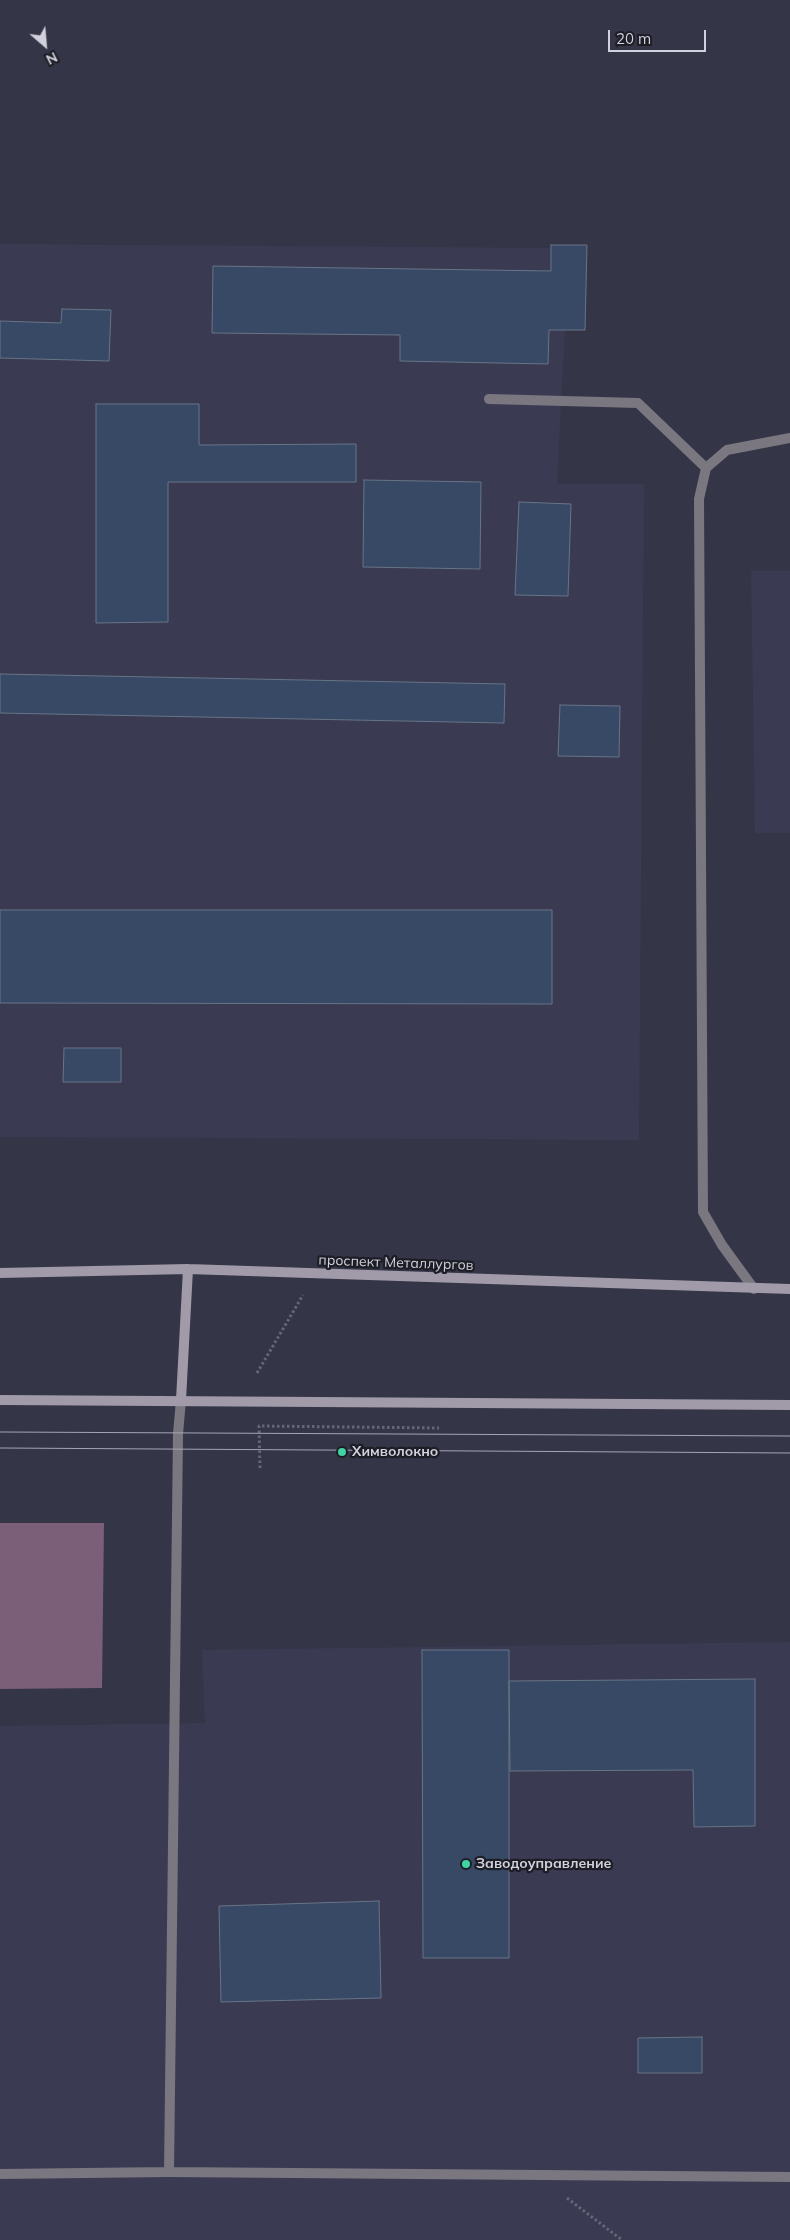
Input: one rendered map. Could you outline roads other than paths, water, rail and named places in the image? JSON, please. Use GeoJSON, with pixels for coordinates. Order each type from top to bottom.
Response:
{"type":"FeatureCollection","features":[{"type":"Feature","properties":{"kind":"street","name":"проспект Металлургов"},"geometry":{"type":"LineString","coordinates":[[0,1273],[188,1269],[790,1289]]}},
{"type":"Feature","properties":{"kind":"street"},"geometry":{"type":"LineString","coordinates":[[181,1400],[188,1269]]}},
{"type":"Feature","properties":{"kind":"street"},"geometry":{"type":"LineString","coordinates":[[0,1400],[790,1405]]}},
{"type":"Feature","properties":{"kind":"lane"},"geometry":{"type":"LineString","coordinates":[[489,399],[638,403],[706,468]]}},
{"type":"Feature","properties":{"kind":"lane"},"geometry":{"type":"LineString","coordinates":[[754,1289],[722,1245],[703,1212],[699,499],[706,468],[726,450],[790,438]]}},
{"type":"Feature","properties":{"kind":"lane"},"geometry":{"type":"LineString","coordinates":[[169,2172],[178,1434],[181,1400]]}},
{"type":"Feature","properties":{"kind":"lane"},"geometry":{"type":"LineString","coordinates":[[0,2174],[169,2172],[790,2177]]}},
{"type":"Feature","properties":{"kind":"tram line"},"geometry":{"type":"LineString","coordinates":[[0,1432],[790,1436]]}},
{"type":"Feature","properties":{"kind":"tram line"},"geometry":{"type":"LineString","coordinates":[[0,1448],[790,1453]]}},
{"type":"Feature","properties":{"kind":"place","name":"Химволокно"},"geometry":{"type":"Point","coordinates":[342,1452]}},
{"type":"Feature","properties":{"kind":"place","name":"Заводоуправление"},"geometry":{"type":"Point","coordinates":[466,1864]}}]}
